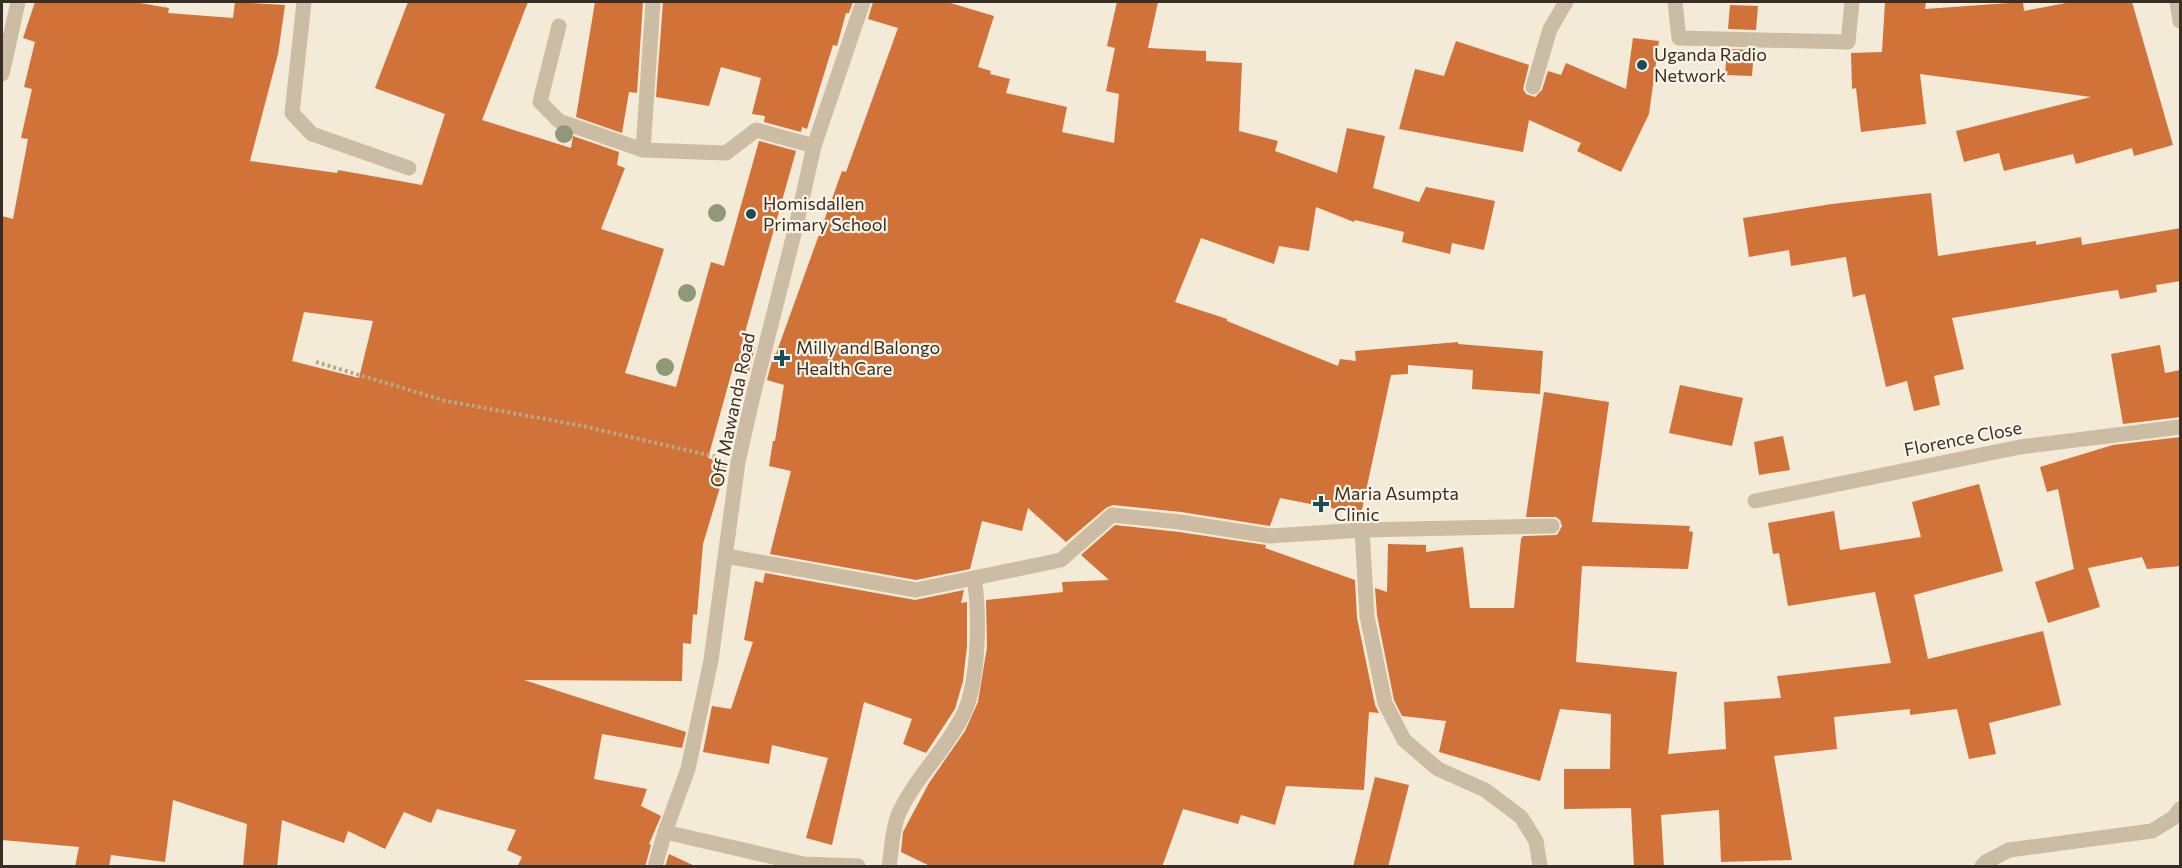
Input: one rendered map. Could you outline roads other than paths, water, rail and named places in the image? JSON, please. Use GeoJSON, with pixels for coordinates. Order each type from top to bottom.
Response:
{"type":"FeatureCollection","features":[{"type":"Feature","properties":{"kind":"street"},"geometry":{"type":"LineString","coordinates":[[2,74],[18,2]]}},
{"type":"Feature","properties":{"kind":"street"},"geometry":{"type":"LineString","coordinates":[[304,2],[292,113],[312,134],[409,168]]}},
{"type":"Feature","properties":{"kind":"street"},"geometry":{"type":"LineString","coordinates":[[643,150],[653,2]]}},
{"type":"Feature","properties":{"kind":"street","name":"Off Mawanda Road"},"geometry":{"type":"LineString","coordinates":[[655,867],[664,832],[688,770],[711,660],[738,462],[814,146],[862,2]]}},
{"type":"Feature","properties":{"kind":"street"},"geometry":{"type":"LineString","coordinates":[[1533,87],[1550,29],[1566,2]]}},
{"type":"Feature","properties":{"kind":"street"},"geometry":{"type":"LineString","coordinates":[[1675,2],[1679,38],[1848,42],[1852,2]]}},
{"type":"Feature","properties":{"kind":"street"},"geometry":{"type":"LineString","coordinates":[[2176,2],[2181,21]]}},
{"type":"Feature","properties":{"kind":"street"},"geometry":{"type":"LineString","coordinates":[[559,26],[540,102],[559,121],[643,150],[726,153],[756,130],[814,146]]}},
{"type":"Feature","properties":{"kind":"street","name":"Florence Close"},"geometry":{"type":"LineString","coordinates":[[1755,501],[2020,447],[2181,427]]}},
{"type":"Feature","properties":{"kind":"street"},"geometry":{"type":"LineString","coordinates":[[726,556],[916,590],[1061,560],[1112,515],[1180,522],[1270,536],[1362,530],[1552,526]]}},
{"type":"Feature","properties":{"kind":"street"},"geometry":{"type":"LineString","coordinates":[[1362,530],[1367,616],[1384,703],[1404,740],[1438,769],[1485,790],[1521,817],[1536,841],[1540,867]]}},
{"type":"Feature","properties":{"kind":"street"},"geometry":{"type":"LineString","coordinates":[[890,867],[898,815],[915,783],[942,750],[964,712],[975,671],[978,598],[974,578]]}},
{"type":"Feature","properties":{"kind":"street"},"geometry":{"type":"LineString","coordinates":[[1982,867],[1986,862],[2009,850],[2152,831],[2173,818],[2181,809]]}},
{"type":"Feature","properties":{"kind":"street"},"geometry":{"type":"LineString","coordinates":[[664,832],[804,864],[858,867]]}},
{"type":"Feature","properties":{"kind":"place","name":"Uganda Radio Network"},"geometry":{"type":"Point","coordinates":[1642,65]}},
{"type":"Feature","properties":{"kind":"place","name":"Homisdallen Primary School"},"geometry":{"type":"Point","coordinates":[751,214]}},
{"type":"Feature","properties":{"kind":"place","name":"Milly and Balongo Health Care"},"geometry":{"type":"Point","coordinates":[782,358]}},
{"type":"Feature","properties":{"kind":"place","name":"Maria Asumpta Clinic"},"geometry":{"type":"Point","coordinates":[1321,504]}}]}
